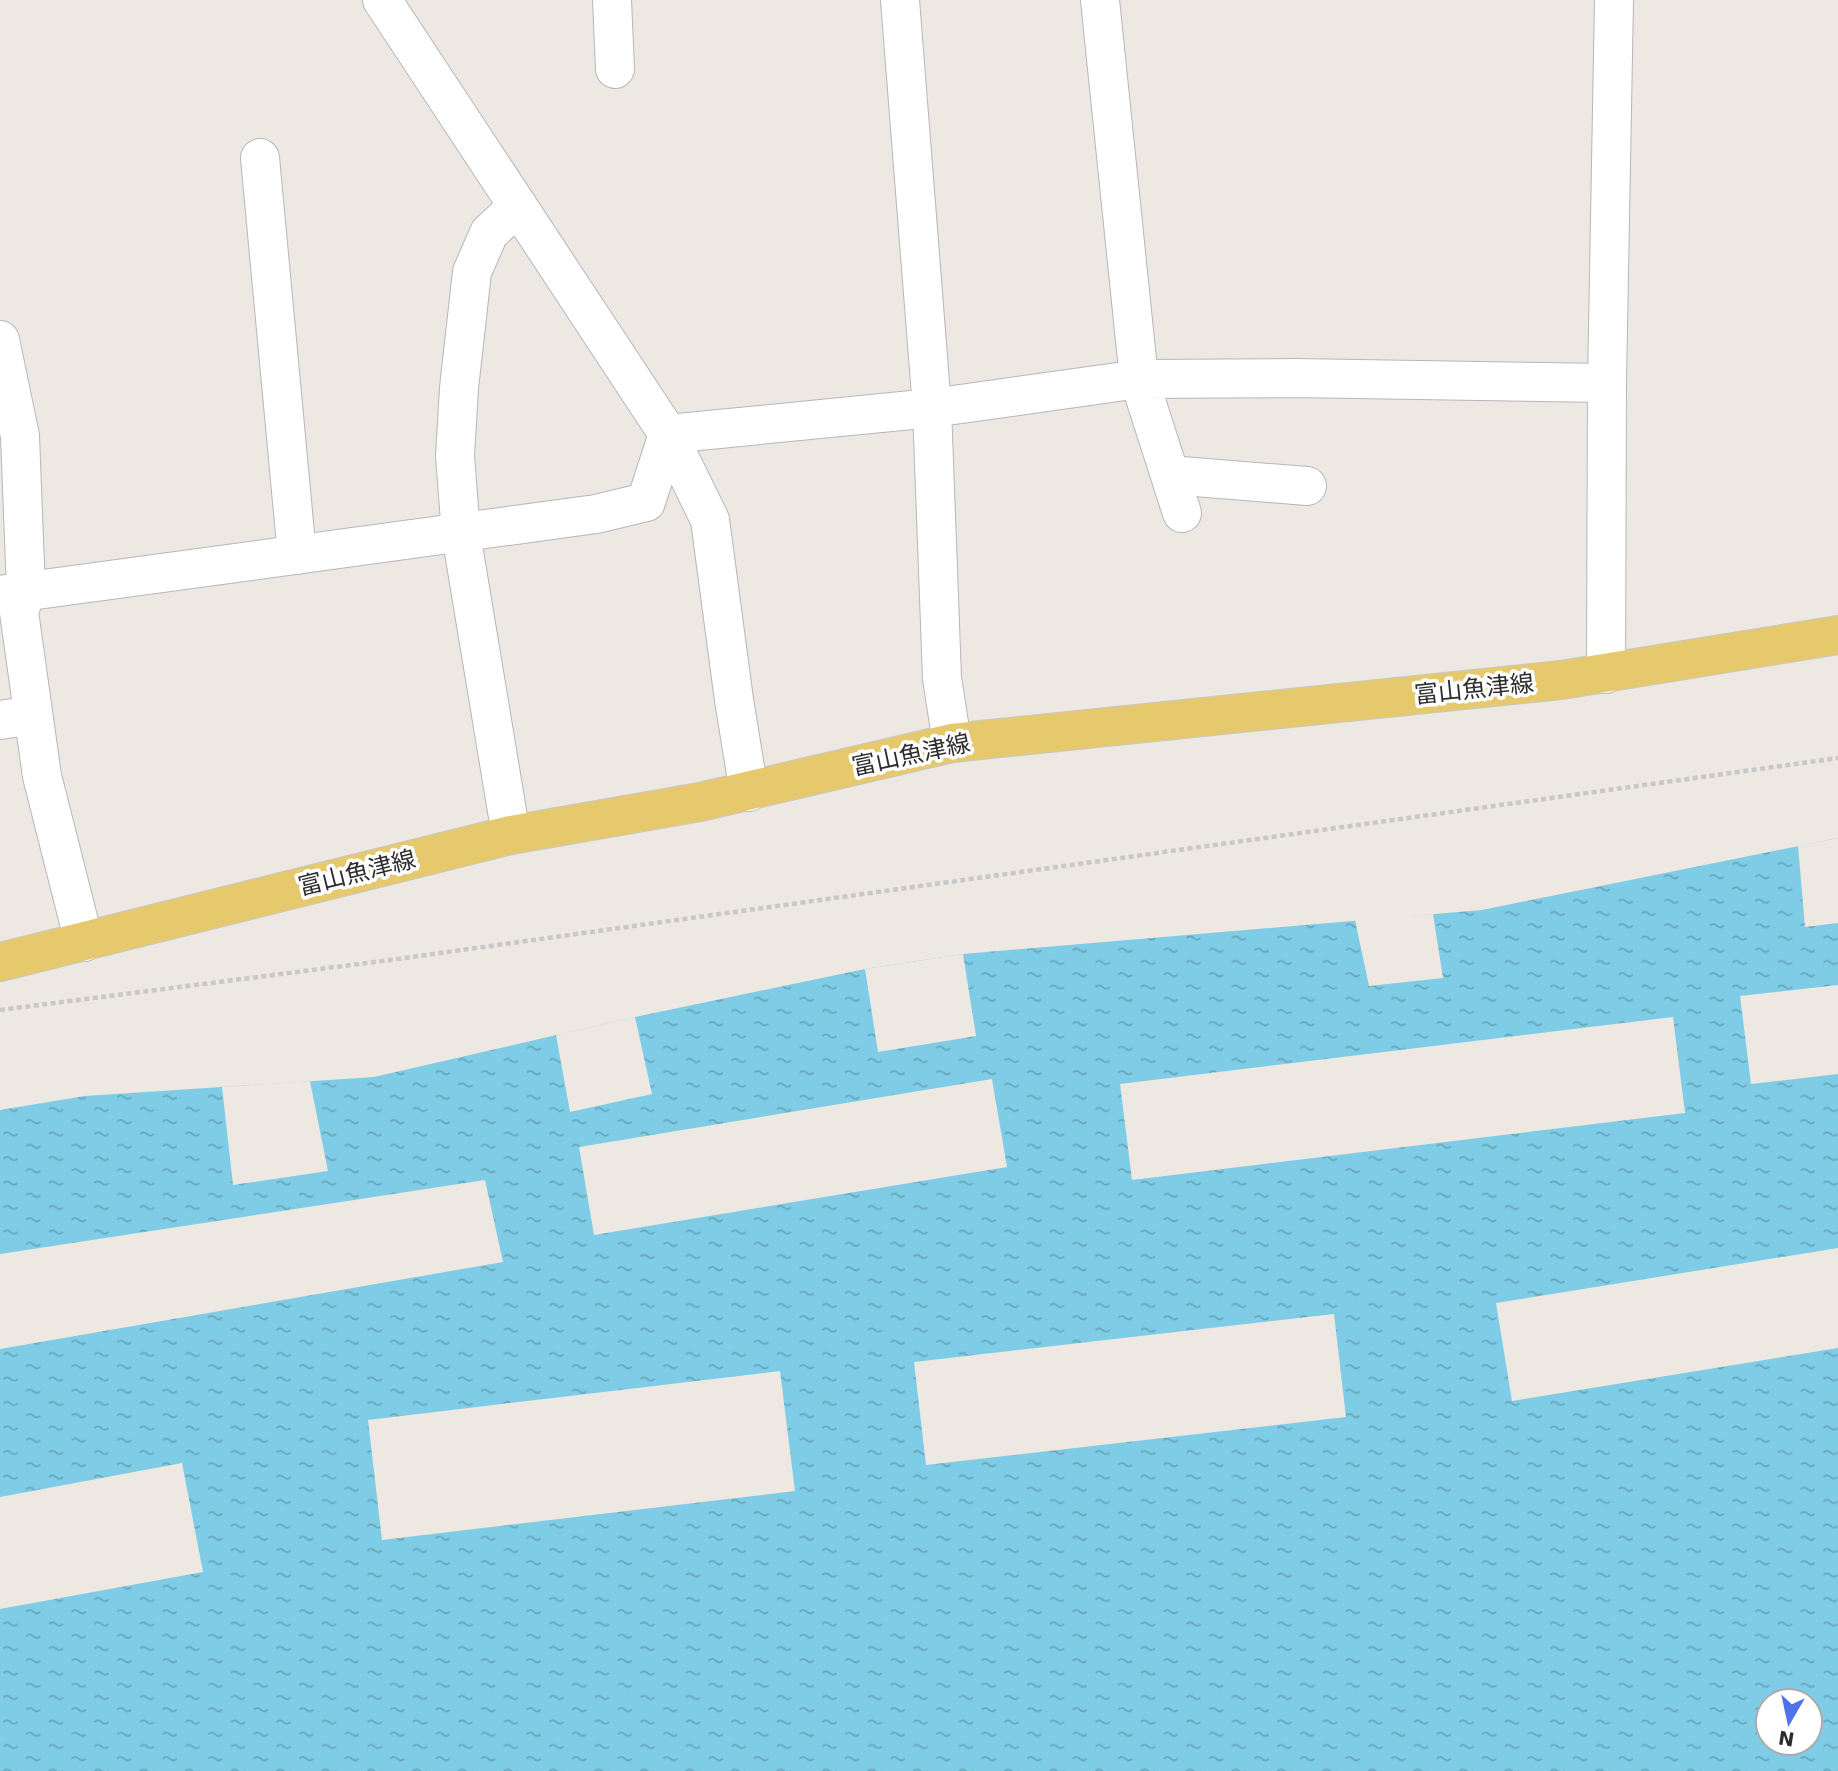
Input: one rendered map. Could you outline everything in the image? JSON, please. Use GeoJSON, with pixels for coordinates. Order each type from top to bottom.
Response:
{"type":"FeatureCollection","features":[{"type":"Feature","properties":{"kind":"main road","name":"富山魚津線"},"geometry":{"type":"LineString","coordinates":[[0,962],[511,835],[749,792],[953,743],[1606,674],[1838,635]]}},
{"type":"Feature","properties":{"kind":"street"},"geometry":{"type":"LineString","coordinates":[[382,0],[668,434],[710,520],[749,792]]}},
{"type":"Feature","properties":{"kind":"street"},"geometry":{"type":"LineString","coordinates":[[612,0],[615,69]]}},
{"type":"Feature","properties":{"kind":"street"},"geometry":{"type":"LineString","coordinates":[[900,0],[932,408],[942,678],[953,743]]}},
{"type":"Feature","properties":{"kind":"street"},"geometry":{"type":"LineString","coordinates":[[1100,0],[1139,379],[1182,513]]}},
{"type":"Feature","properties":{"kind":"street"},"geometry":{"type":"LineString","coordinates":[[1606,674],[1607,383],[1614,0]]}},
{"type":"Feature","properties":{"kind":"street"},"geometry":{"type":"LineString","coordinates":[[260,158],[298,555]]}},
{"type":"Feature","properties":{"kind":"street"},"geometry":{"type":"LineString","coordinates":[[511,835],[461,534],[455,456],[458,388],[472,272],[489,233],[518,206]]}},
{"type":"Feature","properties":{"kind":"street"},"geometry":{"type":"LineString","coordinates":[[0,340],[20,436],[13,593],[19,612],[17,718],[42,776],[84,942]]}},
{"type":"Feature","properties":{"kind":"street"},"geometry":{"type":"LineString","coordinates":[[668,434],[932,408],[1139,379],[1607,383]]}},
{"type":"Feature","properties":{"kind":"street"},"geometry":{"type":"LineString","coordinates":[[13,593],[461,534],[596,514],[646,502],[668,434]]}},
{"type":"Feature","properties":{"kind":"street"},"geometry":{"type":"LineString","coordinates":[[1170,474],[1307,486]]}},
{"type":"Feature","properties":{"kind":"path"},"geometry":{"type":"LineString","coordinates":[[0,1010],[390,960],[1838,758]]}},
{"type":"Feature","properties":{"kind":"water"},"geometry":{"type":"Polygon","coordinates":[[[1838,838],[1838,1771],[0,1771],[0,1110],[85,1096],[374,1077],[635,1017],[865,969],[963,954],[1482,910],[1838,838]]]}},
{"type":"Feature","properties":{"kind":"pier"},"geometry":{"type":"Polygon","coordinates":[[[1838,838],[1838,923],[1805,927],[1798,846],[1838,838]]]}},
{"type":"Feature","properties":{"kind":"pier"},"geometry":{"type":"Polygon","coordinates":[[[1433,914],[1443,978],[1369,986],[1355,920],[1433,914]]]}},
{"type":"Feature","properties":{"kind":"pier"},"geometry":{"type":"Polygon","coordinates":[[[963,954],[976,1036],[878,1052],[865,969],[963,954]]]}},
{"type":"Feature","properties":{"kind":"pier"},"geometry":{"type":"Polygon","coordinates":[[[1838,985],[1838,1074],[1751,1084],[1740,996],[1838,985]]]}},
{"type":"Feature","properties":{"kind":"pier"},"geometry":{"type":"Polygon","coordinates":[[[635,1017],[652,1094],[570,1112],[556,1035],[635,1017]]]}},
{"type":"Feature","properties":{"kind":"pier"},"geometry":{"type":"Polygon","coordinates":[[[1673,1017],[1685,1113],[1132,1180],[1120,1084],[1673,1017]]]}},
{"type":"Feature","properties":{"kind":"pier"},"geometry":{"type":"Polygon","coordinates":[[[992,1079],[1007,1167],[594,1235],[579,1147],[992,1079]]]}},
{"type":"Feature","properties":{"kind":"pier"},"geometry":{"type":"Polygon","coordinates":[[[310,1081],[328,1171],[233,1185],[222,1087],[310,1081]]]}},
{"type":"Feature","properties":{"kind":"pier"},"geometry":{"type":"Polygon","coordinates":[[[485,1180],[503,1262],[0,1349],[0,1254],[485,1180]]]}},
{"type":"Feature","properties":{"kind":"pier"},"geometry":{"type":"Polygon","coordinates":[[[1838,1248],[1838,1348],[1512,1401],[1496,1303],[1838,1248]]]}},
{"type":"Feature","properties":{"kind":"pier"},"geometry":{"type":"Polygon","coordinates":[[[1334,1314],[1346,1417],[926,1465],[914,1362],[1334,1314]]]}},
{"type":"Feature","properties":{"kind":"pier"},"geometry":{"type":"Polygon","coordinates":[[[780,1371],[795,1491],[382,1540],[368,1420],[780,1371]]]}},
{"type":"Feature","properties":{"kind":"pier"},"geometry":{"type":"Polygon","coordinates":[[[182,1463],[203,1572],[0,1609],[0,1497],[182,1463]]]}}]}
